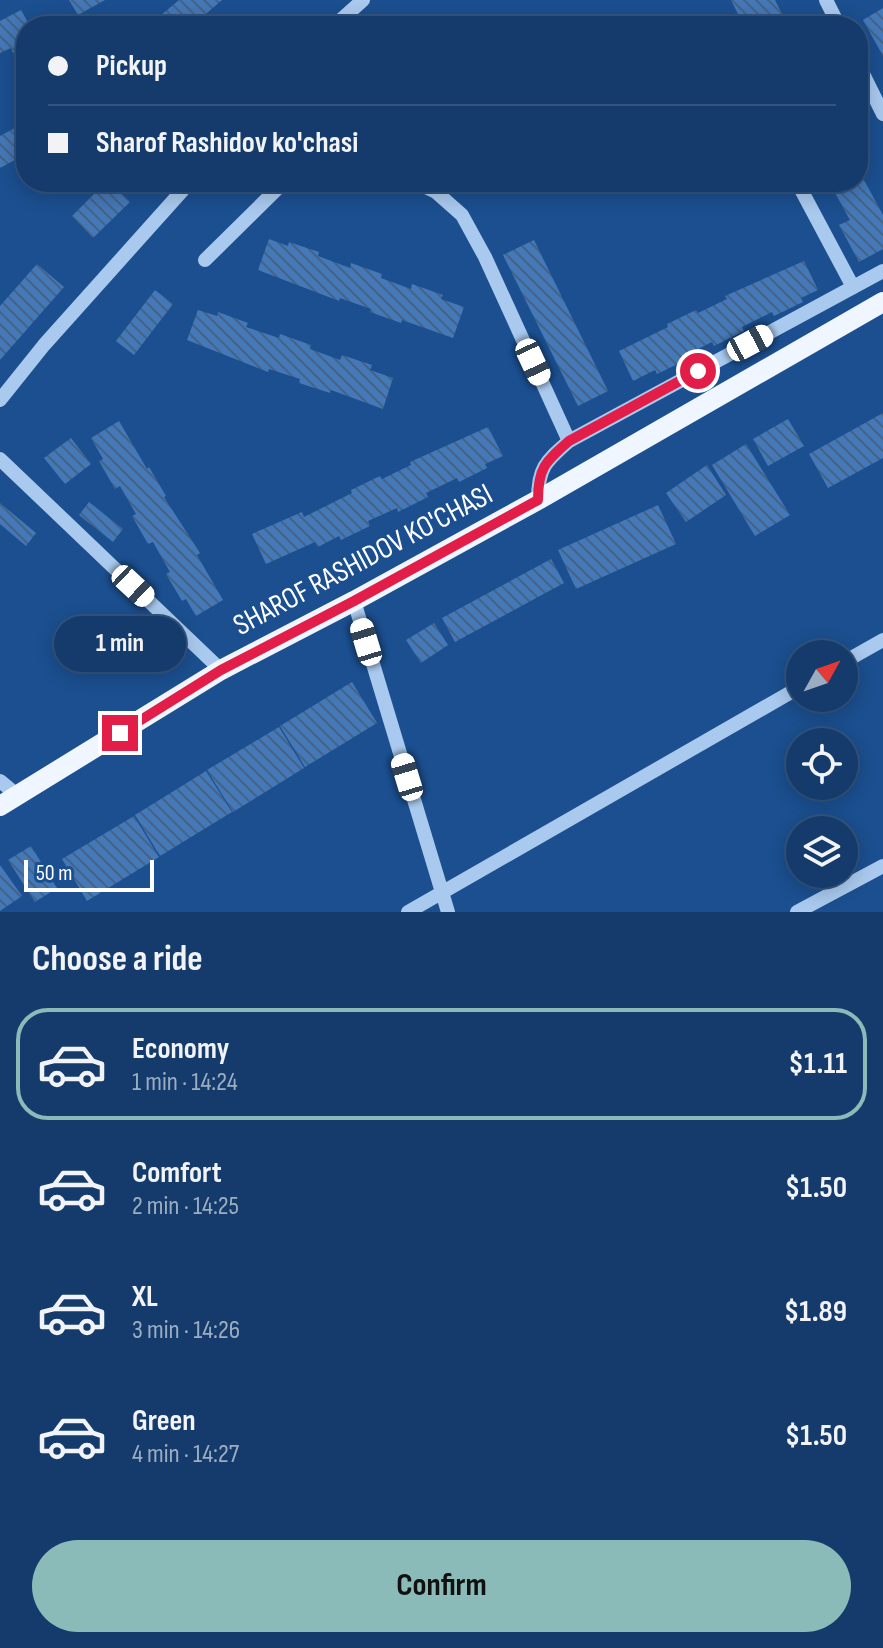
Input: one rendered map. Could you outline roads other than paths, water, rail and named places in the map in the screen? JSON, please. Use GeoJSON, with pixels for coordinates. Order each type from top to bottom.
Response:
{"type":"FeatureCollection","features":[{"type":"Feature","properties":{"kind":"main road","name":"SHAROF RASHIDOV KO'CHASI"},"geometry":{"type":"LineString","coordinates":[[9,801],[221,670],[538,500],[883,302]]}},
{"type":"Feature","properties":{"kind":"street"},"geometry":{"type":"LineString","coordinates":[[345,16],[363,0]]}},
{"type":"Feature","properties":{"kind":"street"},"geometry":{"type":"LineString","coordinates":[[868,84],[883,114]]}},
{"type":"Feature","properties":{"kind":"street"},"geometry":{"type":"LineString","coordinates":[[0,400],[44,345],[181,192]]}},
{"type":"Feature","properties":{"kind":"street"},"geometry":{"type":"LineString","coordinates":[[205,260],[274,192]]}},
{"type":"Feature","properties":{"kind":"street"},"geometry":{"type":"LineString","coordinates":[[436,192],[462,215],[485,257],[569,441]]}},
{"type":"Feature","properties":{"kind":"street"},"geometry":{"type":"LineString","coordinates":[[802,192],[853,287]]}},
{"type":"Feature","properties":{"kind":"street"},"geometry":{"type":"LineString","coordinates":[[538,500],[538,476],[552,456],[569,441],[883,271]]}},
{"type":"Feature","properties":{"kind":"street"},"geometry":{"type":"LineString","coordinates":[[0,459],[221,670]]}},
{"type":"Feature","properties":{"kind":"street"},"geometry":{"type":"LineString","coordinates":[[354,601],[448,912]]}},
{"type":"Feature","properties":{"kind":"street"},"geometry":{"type":"LineString","coordinates":[[858,654],[883,640]]}},
{"type":"Feature","properties":{"kind":"street"},"geometry":{"type":"LineString","coordinates":[[408,912],[786,695]]}},
{"type":"Feature","properties":{"kind":"street"},"geometry":{"type":"LineString","coordinates":[[0,781],[9,801]]}},
{"type":"Feature","properties":{"kind":"street"},"geometry":{"type":"LineString","coordinates":[[797,912],[883,866]]}}]}
